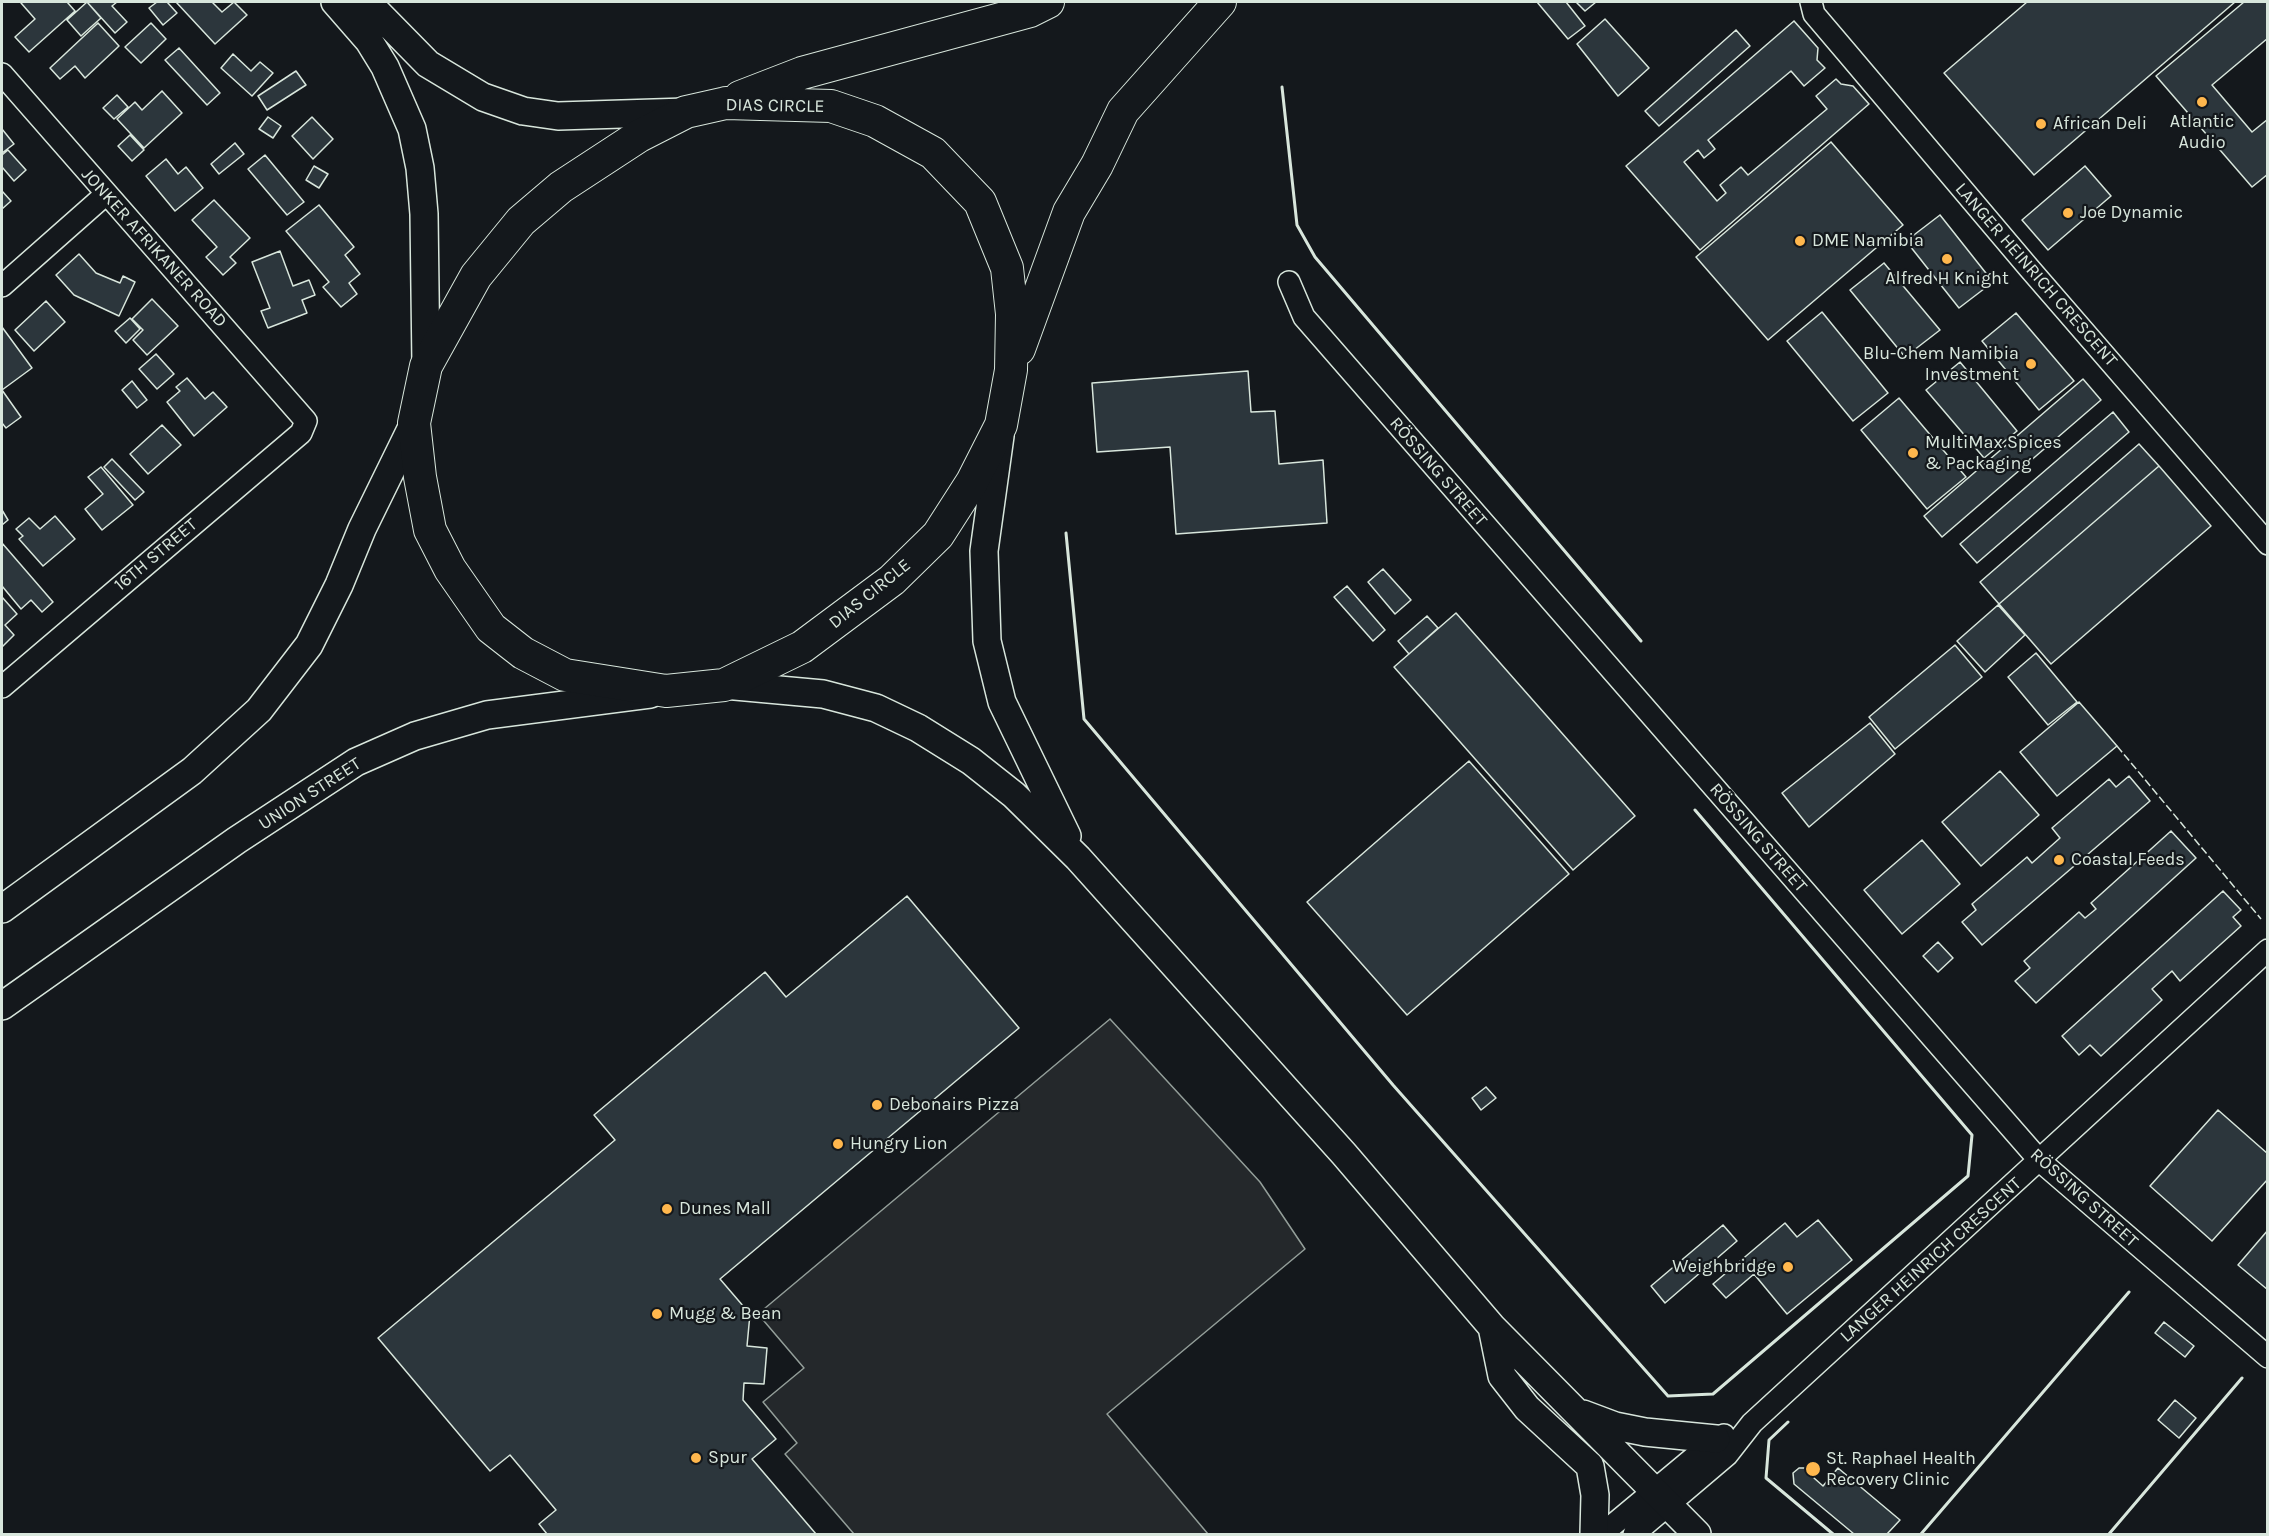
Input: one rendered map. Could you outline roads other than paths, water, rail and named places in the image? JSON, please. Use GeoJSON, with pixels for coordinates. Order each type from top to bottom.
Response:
{"type":"FeatureCollection","features":[{"type":"Feature","properties":{"kind":"highway"},"geometry":{"type":"LineString","coordinates":[[726,103],[802,73],[1030,11],[1048,2]]}},
{"type":"Feature","properties":{"kind":"highway"},"geometry":{"type":"LineString","coordinates":[[1011,370],[1069,212],[1097,165],[1123,111],[1220,2]]}},
{"type":"Feature","properties":{"kind":"highway","name":"DIAS CIRCLE"},"geometry":{"type":"LineString","coordinates":[[726,103],[831,106],[875,121],[933,153],[980,202],[1007,268],[1012,314],[1011,370],[1001,426],[972,482],[938,535],[892,580],[802,647],[724,685],[666,691],[565,675],[524,653],[490,628],[450,569],[430,530],[420,477],[414,423],[426,366],[476,276],[521,221],[561,187],[639,136],[686,112],[726,103]]}},
{"type":"Feature","properties":{"kind":"main road"},"geometry":{"type":"LineString","coordinates":[[335,2],[369,40],[385,67],[412,129],[420,168],[424,214],[426,366]]}},
{"type":"Feature","properties":{"kind":"main road"},"geometry":{"type":"LineString","coordinates":[[367,2],[428,64],[483,97],[523,111],[558,116],[686,112]]}},
{"type":"Feature","properties":{"kind":"main road"},"geometry":{"type":"LineString","coordinates":[[2,909],[192,771],[259,710],[309,645],[339,585],[362,528],[414,423]]}},
{"type":"Feature","properties":{"kind":"main road"},"geometry":{"type":"LineString","coordinates":[[1001,426],[984,551],[987,641],[1002,702],[1078,858]]}},
{"type":"Feature","properties":{"kind":"main road"},"geometry":{"type":"LineString","coordinates":[[724,685],[823,694],[876,708],[918,729],[971,761],[1014,795],[1078,858],[1344,1154],[1492,1326],[1697,1534]]}},
{"type":"Feature","properties":{"kind":"main road","name":"UNION STREET"},"geometry":{"type":"LineString","coordinates":[[2,1006],[237,840],[356,762],[415,736],[487,715],[666,691]]}},
{"type":"Feature","properties":{"kind":"main road"},"geometry":{"type":"LineString","coordinates":[[1492,1326],[1502,1376],[1527,1408],[1590,1466],[1595,1495],[1594,1534]]}},
{"type":"Feature","properties":{"kind":"main road"},"geometry":{"type":"LineString","coordinates":[[1576,1412],[1615,1426],[1645,1432],[1716,1439]]}},
{"type":"Feature","properties":{"kind":"street","name":"LANGER HEINRICH CRESCENT"},"geometry":{"type":"LineString","coordinates":[[1810,2],[1814,14],[1953,179],[2268,544]]}},
{"type":"Feature","properties":{"kind":"street","name":"JONKER AFRIKANER ROAD"},"geometry":{"type":"LineString","coordinates":[[2,74],[105,195],[306,421]]}},
{"type":"Feature","properties":{"kind":"street"},"geometry":{"type":"LineString","coordinates":[[2,286],[105,195]]}},
{"type":"Feature","properties":{"kind":"street","name":"RÖSSING STREET"},"geometry":{"type":"LineString","coordinates":[[1289,282],[1304,317],[2040,1161],[2268,1357]]}},
{"type":"Feature","properties":{"kind":"street","name":"16TH STREET"},"geometry":{"type":"LineString","coordinates":[[2,687],[301,433],[306,421]]}},
{"type":"Feature","properties":{"kind":"street","name":"LANGER HEINRICH CRESCENT"},"geometry":{"type":"LineString","coordinates":[[1661,1499],[1727,1455],[1752,1423],[2268,951]]}},
{"type":"Feature","properties":{"kind":"street","name":"LANGER HEINRICH CRESCENT"},"geometry":{"type":"LineString","coordinates":[[1661,1499],[1716,1439],[1752,1423]]}},
{"type":"Feature","properties":{"kind":"street"},"geometry":{"type":"LineString","coordinates":[[1602,1534],[1661,1499]]}},
{"type":"Feature","properties":{"kind":"street"},"geometry":{"type":"LineString","coordinates":[[1634,1534],[1661,1499]]}},
{"type":"Feature","properties":{"kind":"place","name":"Atlantic Audio"},"geometry":{"type":"Point","coordinates":[2202,102]}},
{"type":"Feature","properties":{"kind":"place","name":"African Deli"},"geometry":{"type":"Point","coordinates":[2041,124]}},
{"type":"Feature","properties":{"kind":"place","name":"Joe Dynamic"},"geometry":{"type":"Point","coordinates":[2068,213]}},
{"type":"Feature","properties":{"kind":"place","name":"DME Namibia"},"geometry":{"type":"Point","coordinates":[1800,241]}},
{"type":"Feature","properties":{"kind":"place","name":"Alfred H Knight"},"geometry":{"type":"Point","coordinates":[1947,259]}},
{"type":"Feature","properties":{"kind":"place","name":"Blu-Chem Namibia Investment"},"geometry":{"type":"Point","coordinates":[2031,364]}},
{"type":"Feature","properties":{"kind":"place","name":"MultiMax Spices & Packaging"},"geometry":{"type":"Point","coordinates":[1913,453]}},
{"type":"Feature","properties":{"kind":"place","name":"Coastal Feeds"},"geometry":{"type":"Point","coordinates":[2059,860]}},
{"type":"Feature","properties":{"kind":"place","name":"Debonairs Pizza"},"geometry":{"type":"Point","coordinates":[877,1105]}},
{"type":"Feature","properties":{"kind":"place","name":"Hungry Lion"},"geometry":{"type":"Point","coordinates":[838,1144]}},
{"type":"Feature","properties":{"kind":"place","name":"Dunes Mall"},"geometry":{"type":"Point","coordinates":[667,1209]}},
{"type":"Feature","properties":{"kind":"place","name":"Weighbridge"},"geometry":{"type":"Point","coordinates":[1788,1267]}},
{"type":"Feature","properties":{"kind":"place","name":"Mugg & Bean"},"geometry":{"type":"Point","coordinates":[657,1314]}},
{"type":"Feature","properties":{"kind":"place","name":"Spur"},"geometry":{"type":"Point","coordinates":[696,1458]}},
{"type":"Feature","properties":{"kind":"place","name":"St. Raphael Health Recovery Clinic"},"geometry":{"type":"Point","coordinates":[1813,1469]}}]}
